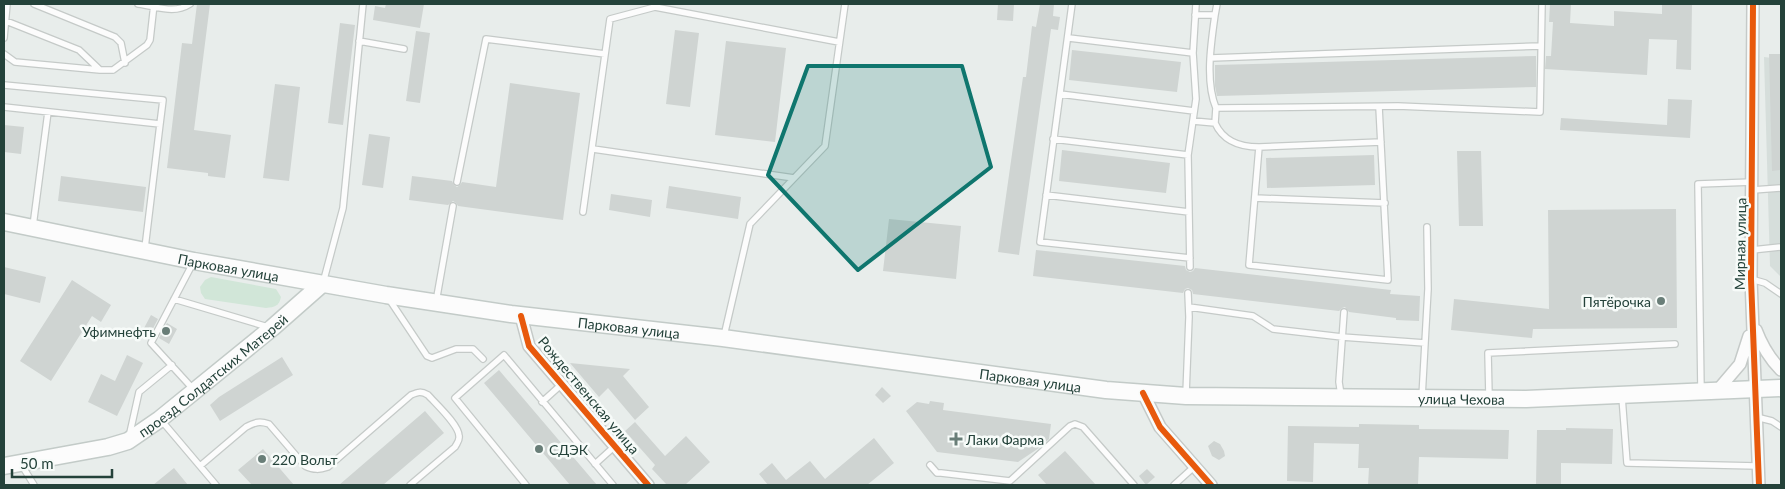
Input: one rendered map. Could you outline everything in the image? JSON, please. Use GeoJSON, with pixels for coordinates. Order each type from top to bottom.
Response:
{"type":"FeatureCollection","features":[{"type":"Feature","properties":{"kind":"main road","name":"Парковая улица"},"geometry":{"type":"LineString","coordinates":[[4,222],[194,261],[386,295],[521,316],[723,338],[1106,390],[1143,393]]}},
{"type":"Feature","properties":{"kind":"main road","name":"проезд Солдатских Матерей"},"geometry":{"type":"LineString","coordinates":[[4,466],[108,447],[128,441],[160,419],[272,328],[322,284]]}},
{"type":"Feature","properties":{"kind":"main road","name":"улица Чехова"},"geometry":{"type":"LineString","coordinates":[[1143,393],[1186,396],[1489,398],[1622,395],[1781,388]]}},
{"type":"Feature","properties":{"kind":"street","name":"Мирная улица"},"geometry":{"type":"LineString","coordinates":[[1753,4],[1752,322],[1759,485]]}},
{"type":"Feature","properties":{"kind":"street","name":"Рождественская улица"},"geometry":{"type":"LineString","coordinates":[[521,316],[529,346],[648,485]]}},
{"type":"Feature","properties":{"kind":"street"},"geometry":{"type":"LineString","coordinates":[[1752,322],[1763,347],[1781,370]]}},
{"type":"Feature","properties":{"kind":"street"},"geometry":{"type":"LineString","coordinates":[[1717,391],[1740,364],[1746,349],[1752,322]]}},
{"type":"Feature","properties":{"kind":"street"},"geometry":{"type":"LineString","coordinates":[[1143,393],[1160,426],[1211,485]]}},
{"type":"Feature","properties":{"kind":"lane"},"geometry":{"type":"LineString","coordinates":[[4,38],[7,4]]}},
{"type":"Feature","properties":{"kind":"lane"},"geometry":{"type":"LineString","coordinates":[[34,4],[115,37],[121,43],[125,63]]}},
{"type":"Feature","properties":{"kind":"lane"},"geometry":{"type":"LineString","coordinates":[[138,4],[154,4],[167,10],[181,9],[190,4]]}},
{"type":"Feature","properties":{"kind":"lane"},"geometry":{"type":"LineString","coordinates":[[4,54],[15,62],[113,70],[147,45],[150,40],[154,4]]}},
{"type":"Feature","properties":{"kind":"lane"},"geometry":{"type":"LineString","coordinates":[[322,284],[343,208],[363,4]]}},
{"type":"Feature","properties":{"kind":"lane"},"geometry":{"type":"LineString","coordinates":[[723,338],[750,224],[825,146],[845,4]]}},
{"type":"Feature","properties":{"kind":"lane"},"geometry":{"type":"LineString","coordinates":[[1072,4],[1069,38],[1040,242],[1190,258]]}},
{"type":"Feature","properties":{"kind":"lane"},"geometry":{"type":"LineString","coordinates":[[1190,267],[1188,155],[1196,99],[1193,54],[1196,4]]}},
{"type":"Feature","properties":{"kind":"lane"},"geometry":{"type":"LineString","coordinates":[[1216,4],[1210,58],[1212,98],[1216,108],[1215,123],[1219,132],[1239,146],[1259,147],[1381,142]]}},
{"type":"Feature","properties":{"kind":"lane"},"geometry":{"type":"LineString","coordinates":[[1216,108],[1407,106],[1540,112],[1542,4]]}},
{"type":"Feature","properties":{"kind":"lane"},"geometry":{"type":"LineString","coordinates":[[583,212],[610,19],[655,7],[840,42]]}},
{"type":"Feature","properties":{"kind":"lane"},"geometry":{"type":"LineString","coordinates":[[1195,16],[1215,15]]}},
{"type":"Feature","properties":{"kind":"lane"},"geometry":{"type":"LineString","coordinates":[[6,21],[79,50],[100,70]]}},
{"type":"Feature","properties":{"kind":"lane"},"geometry":{"type":"LineString","coordinates":[[1069,38],[1193,54]]}},
{"type":"Feature","properties":{"kind":"lane"},"geometry":{"type":"LineString","coordinates":[[457,182],[486,39],[605,54]]}},
{"type":"Feature","properties":{"kind":"lane"},"geometry":{"type":"LineString","coordinates":[[359,41],[404,49]]}},
{"type":"Feature","properties":{"kind":"lane"},"geometry":{"type":"LineString","coordinates":[[1210,58],[1541,46]]}},
{"type":"Feature","properties":{"kind":"lane"},"geometry":{"type":"LineString","coordinates":[[4,85],[163,100],[145,251]]}},
{"type":"Feature","properties":{"kind":"lane"},"geometry":{"type":"LineString","coordinates":[[1060,94],[1194,111]]}},
{"type":"Feature","properties":{"kind":"lane"},"geometry":{"type":"LineString","coordinates":[[4,107],[160,124]]}},
{"type":"Feature","properties":{"kind":"lane"},"geometry":{"type":"LineString","coordinates":[[1259,147],[1249,265],[1388,280],[1379,107]]}},
{"type":"Feature","properties":{"kind":"lane"},"geometry":{"type":"LineString","coordinates":[[33,228],[48,112]]}},
{"type":"Feature","properties":{"kind":"lane"},"geometry":{"type":"LineString","coordinates":[[1192,121],[1215,123]]}},
{"type":"Feature","properties":{"kind":"lane"},"geometry":{"type":"LineString","coordinates":[[1054,139],[1188,155]]}},
{"type":"Feature","properties":{"kind":"lane"},"geometry":{"type":"LineString","coordinates":[[592,149],[794,178]]}},
{"type":"Feature","properties":{"kind":"lane"},"geometry":{"type":"LineString","coordinates":[[1701,392],[1698,184],[1781,188]]}},
{"type":"Feature","properties":{"kind":"lane"},"geometry":{"type":"LineString","coordinates":[[1046,195],[1189,212]]}},
{"type":"Feature","properties":{"kind":"lane"},"geometry":{"type":"LineString","coordinates":[[1255,198],[1385,203]]}},
{"type":"Feature","properties":{"kind":"lane"},"geometry":{"type":"LineString","coordinates":[[436,302],[453,206]]}},
{"type":"Feature","properties":{"kind":"lane"},"geometry":{"type":"LineString","coordinates":[[1422,398],[1428,289],[1426,227]]}},
{"type":"Feature","properties":{"kind":"lane"},"geometry":{"type":"LineString","coordinates":[[1752,250],[1781,247]]}},
{"type":"Feature","properties":{"kind":"lane"},"geometry":{"type":"LineString","coordinates":[[194,261],[151,343],[195,390]]}},
{"type":"Feature","properties":{"kind":"lane"},"geometry":{"type":"LineString","coordinates":[[1346,276],[1346,285]]}},
{"type":"Feature","properties":{"kind":"lane"},"geometry":{"type":"LineString","coordinates":[[1752,279],[1765,283],[1781,294]]}},
{"type":"Feature","properties":{"kind":"lane"},"geometry":{"type":"LineString","coordinates":[[1186,396],[1188,293]]}},
{"type":"Feature","properties":{"kind":"lane"},"geometry":{"type":"LineString","coordinates":[[386,295],[427,356],[432,358],[456,349],[473,348],[483,359]]}},
{"type":"Feature","properties":{"kind":"lane"},"geometry":{"type":"LineString","coordinates":[[174,299],[272,328]]}},
{"type":"Feature","properties":{"kind":"lane"},"geometry":{"type":"LineString","coordinates":[[1189,307],[1253,316],[1273,330],[1425,343]]}},
{"type":"Feature","properties":{"kind":"lane"},"geometry":{"type":"LineString","coordinates":[[1342,398],[1338,382],[1344,312]]}},
{"type":"Feature","properties":{"kind":"lane"},"geometry":{"type":"LineString","coordinates":[[1489,398],[1488,353],[1675,344]]}},
{"type":"Feature","properties":{"kind":"lane"},"geometry":{"type":"LineString","coordinates":[[526,485],[455,398],[504,356],[613,485]]}},
{"type":"Feature","properties":{"kind":"lane"},"geometry":{"type":"LineString","coordinates":[[128,441],[139,392],[172,365]]}},
{"type":"Feature","properties":{"kind":"lane"},"geometry":{"type":"LineString","coordinates":[[542,402],[562,384]]}},
{"type":"Feature","properties":{"kind":"lane"},"geometry":{"type":"LineString","coordinates":[[200,466],[246,427],[255,422],[261,422],[269,424],[305,466],[312,470],[320,470],[328,467],[410,395],[422,392],[428,395],[457,428],[459,436],[455,446],[410,485]]}},
{"type":"Feature","properties":{"kind":"lane"},"geometry":{"type":"LineString","coordinates":[[1622,395],[1627,463],[1757,466]]}},
{"type":"Feature","properties":{"kind":"lane"},"geometry":{"type":"LineString","coordinates":[[1756,417],[1772,421],[1781,427]]}},
{"type":"Feature","properties":{"kind":"lane"},"geometry":{"type":"LineString","coordinates":[[160,419],[216,485]]}},
{"type":"Feature","properties":{"kind":"lane"},"geometry":{"type":"LineString","coordinates":[[930,465],[937,473],[941,474],[1010,481],[1070,426],[1075,424],[1083,427],[1134,485]]}},
{"type":"Feature","properties":{"kind":"lane"},"geometry":{"type":"LineString","coordinates":[[595,464],[615,446]]}},
{"type":"Feature","properties":{"kind":"lane"},"geometry":{"type":"LineString","coordinates":[[20,463],[34,485]]}},
{"type":"Feature","properties":{"kind":"lane"},"geometry":{"type":"LineString","coordinates":[[1174,485],[1195,466]]}},
{"type":"Feature","properties":{"kind":"highlighted area"},"geometry":{"type":"Polygon","coordinates":[[[808,66],[962,66],[991,167],[858,270],[768,175],[808,66]]]}},
{"type":"Feature","properties":{"kind":"shaded area"},"geometry":{"type":"Polygon","coordinates":[[[1764,57],[1781,59],[1781,277],[1770,266],[1764,57]]]}},
{"type":"Feature","properties":{"kind":"green space"},"geometry":{"type":"Polygon","coordinates":[[[211,277],[276,289],[281,297],[276,306],[266,308],[205,299],[200,287],[205,280],[211,277]]]}},
{"type":"Feature","properties":{"kind":"building"},"geometry":{"type":"Polygon","coordinates":[[[197,4],[210,4],[194,130],[231,135],[225,178],[208,176],[208,173],[167,168],[182,43],[192,44],[197,4]]]}},
{"type":"Feature","properties":{"kind":"building"},"geometry":{"type":"Polygon","coordinates":[[[386,4],[424,4],[420,28],[373,20],[375,6],[385,8],[386,4]]]}},
{"type":"Feature","properties":{"kind":"building"},"geometry":{"type":"Polygon","coordinates":[[[998,4],[1014,4],[1013,21],[997,20],[998,4]]]}},
{"type":"Feature","properties":{"kind":"building"},"geometry":{"type":"Polygon","coordinates":[[[1040,4],[1054,4],[1053,16],[1060,17],[1058,30],[1051,29],[1019,255],[998,252],[1023,77],[1026,77],[1032,26],[1036,27],[1040,4]]]}},
{"type":"Feature","properties":{"kind":"building"},"geometry":{"type":"Polygon","coordinates":[[[1550,4],[1571,4],[1570,23],[1614,26],[1614,11],[1662,14],[1662,4],[1692,4],[1691,70],[1676,69],[1677,40],[1649,39],[1647,75],[1545,69],[1546,56],[1551,56],[1553,22],[1549,22],[1550,4]]]}},
{"type":"Feature","properties":{"kind":"building"},"geometry":{"type":"Polygon","coordinates":[[[340,23],[355,25],[343,125],[328,123],[340,23]]]}},
{"type":"Feature","properties":{"kind":"building"},"geometry":{"type":"Polygon","coordinates":[[[675,30],[699,33],[690,107],[666,104],[675,30]]]}},
{"type":"Feature","properties":{"kind":"building"},"geometry":{"type":"Polygon","coordinates":[[[416,31],[430,33],[420,103],[406,101],[416,31]]]}},
{"type":"Feature","properties":{"kind":"building"},"geometry":{"type":"Polygon","coordinates":[[[726,41],[786,48],[775,142],[715,135],[726,41]]]}},
{"type":"Feature","properties":{"kind":"building"},"geometry":{"type":"Polygon","coordinates":[[[1072,50],[1181,62],[1177,92],[1069,80],[1072,50]]]}},
{"type":"Feature","properties":{"kind":"building"},"geometry":{"type":"Polygon","coordinates":[[[1769,54],[1781,54],[1781,170],[1772,171],[1769,54]]]}},
{"type":"Feature","properties":{"kind":"building"},"geometry":{"type":"Polygon","coordinates":[[[1536,56],[1536,87],[1217,96],[1215,86],[1215,65],[1536,56]]]}},
{"type":"Feature","properties":{"kind":"building"},"geometry":{"type":"Polygon","coordinates":[[[510,83],[580,93],[563,220],[458,206],[453,201],[448,205],[409,200],[412,176],[452,181],[457,187],[462,182],[496,187],[510,83]]]}},
{"type":"Feature","properties":{"kind":"building"},"geometry":{"type":"Polygon","coordinates":[[[275,84],[300,87],[289,181],[263,178],[275,84]]]}},
{"type":"Feature","properties":{"kind":"building"},"geometry":{"type":"Polygon","coordinates":[[[1668,99],[1692,100],[1690,138],[1560,130],[1561,118],[1667,125],[1668,99]]]}},
{"type":"Feature","properties":{"kind":"building"},"geometry":{"type":"Polygon","coordinates":[[[4,125],[24,127],[21,154],[4,152],[4,125]]]}},
{"type":"Feature","properties":{"kind":"building"},"geometry":{"type":"Polygon","coordinates":[[[369,134],[390,137],[383,188],[362,185],[369,134]]]}},
{"type":"Feature","properties":{"kind":"building"},"geometry":{"type":"Polygon","coordinates":[[[1062,150],[1170,163],[1166,193],[1059,181],[1062,150]]]}},
{"type":"Feature","properties":{"kind":"building"},"geometry":{"type":"Polygon","coordinates":[[[1457,151],[1481,151],[1483,226],[1459,226],[1457,151]]]}},
{"type":"Feature","properties":{"kind":"building"},"geometry":{"type":"Polygon","coordinates":[[[1374,155],[1375,185],[1267,188],[1266,158],[1374,155]]]}},
{"type":"Feature","properties":{"kind":"building"},"geometry":{"type":"Polygon","coordinates":[[[61,176],[146,187],[143,212],[58,201],[61,176]]]}},
{"type":"Feature","properties":{"kind":"building"},"geometry":{"type":"Polygon","coordinates":[[[669,186],[741,197],[738,219],[666,208],[669,186]]]}},
{"type":"Feature","properties":{"kind":"building"},"geometry":{"type":"Polygon","coordinates":[[[611,194],[652,200],[650,217],[609,210],[611,194]]]}},
{"type":"Feature","properties":{"kind":"building"},"geometry":{"type":"Polygon","coordinates":[[[1676,209],[1677,328],[1533,329],[1532,338],[1451,330],[1454,299],[1549,309],[1548,210],[1676,209]]]}},
{"type":"Feature","properties":{"kind":"building"},"geometry":{"type":"Polygon","coordinates":[[[889,219],[961,226],[956,279],[883,271],[889,219]]]}},
{"type":"Feature","properties":{"kind":"building"},"geometry":{"type":"Polygon","coordinates":[[[1036,250],[1185,266],[1186,270],[1190,272],[1195,268],[1391,290],[1390,294],[1420,296],[1419,321],[1396,320],[1396,318],[1349,312],[1345,307],[1339,311],[1193,294],[1192,290],[1188,288],[1183,293],[1033,276],[1036,250]]]}},
{"type":"Feature","properties":{"kind":"building"},"geometry":{"type":"Polygon","coordinates":[[[4,267],[46,277],[40,303],[4,294],[4,267]]]}},
{"type":"Feature","properties":{"kind":"building"},"geometry":{"type":"Polygon","coordinates":[[[72,280],[111,305],[101,322],[92,316],[51,381],[20,361],[72,280]]]}},
{"type":"Feature","properties":{"kind":"building"},"geometry":{"type":"Polygon","coordinates":[[[151,315],[158,319],[150,334],[143,330],[151,315]]]}},
{"type":"Feature","properties":{"kind":"building"},"geometry":{"type":"Polygon","coordinates":[[[167,323],[177,329],[169,344],[159,338],[167,323]]]}},
{"type":"Feature","properties":{"kind":"building"},"geometry":{"type":"Polygon","coordinates":[[[127,355],[143,363],[117,416],[88,402],[101,374],[115,381],[127,355]]]}},
{"type":"Feature","properties":{"kind":"building"},"geometry":{"type":"Polygon","coordinates":[[[282,357],[293,375],[220,421],[210,405],[219,397],[282,357]]]}},
{"type":"Feature","properties":{"kind":"building"},"geometry":{"type":"Polygon","coordinates":[[[570,363],[630,369],[623,376],[649,407],[635,420],[608,388],[599,397],[570,363]]]}},
{"type":"Feature","properties":{"kind":"building"},"geometry":{"type":"Polygon","coordinates":[[[499,370],[597,485],[570,485],[484,383],[499,370]]]}},
{"type":"Feature","properties":{"kind":"building"},"geometry":{"type":"Polygon","coordinates":[[[882,387],[891,396],[883,403],[875,395],[882,387]]]}},
{"type":"Feature","properties":{"kind":"building"},"geometry":{"type":"Polygon","coordinates":[[[930,401],[944,403],[943,410],[1051,424],[1049,439],[1018,462],[937,452],[906,411],[917,402],[929,404],[930,401]]]}},
{"type":"Feature","properties":{"kind":"building"},"geometry":{"type":"Polygon","coordinates":[[[425,411],[444,433],[383,485],[339,485],[425,411]]]}},
{"type":"Feature","properties":{"kind":"building"},"geometry":{"type":"Polygon","coordinates":[[[635,422],[665,456],[686,436],[710,462],[685,485],[667,485],[652,469],[655,465],[625,431],[635,422]]]}},
{"type":"Feature","properties":{"kind":"building"},"geometry":{"type":"Polygon","coordinates":[[[1359,424],[1419,425],[1419,429],[1509,430],[1508,459],[1419,457],[1418,485],[1368,485],[1369,468],[1358,468],[1359,444],[1314,443],[1313,482],[1287,481],[1288,426],[1359,427],[1359,424]]]}},
{"type":"Feature","properties":{"kind":"building"},"geometry":{"type":"Polygon","coordinates":[[[1566,428],[1613,429],[1612,464],[1561,463],[1561,485],[1536,485],[1537,430],[1566,430],[1566,428]]]}},
{"type":"Feature","properties":{"kind":"building"},"geometry":{"type":"Polygon","coordinates":[[[874,438],[894,463],[867,485],[768,485],[759,474],[772,463],[786,480],[810,461],[825,479],[874,438]]]}},
{"type":"Feature","properties":{"kind":"building"},"geometry":{"type":"Polygon","coordinates":[[[1214,441],[1220,444],[1224,451],[1225,456],[1219,460],[1212,456],[1208,446],[1214,441]]]}},
{"type":"Feature","properties":{"kind":"building"},"geometry":{"type":"Polygon","coordinates":[[[263,449],[294,485],[252,485],[238,470],[263,449]]]}},
{"type":"Feature","properties":{"kind":"building"},"geometry":{"type":"Polygon","coordinates":[[[1065,451],[1096,485],[1047,485],[1038,475],[1065,451]]]}},
{"type":"Feature","properties":{"kind":"building"},"geometry":{"type":"Polygon","coordinates":[[[174,468],[188,485],[153,485],[174,468]]]}},
{"type":"Feature","properties":{"kind":"building"},"geometry":{"type":"Polygon","coordinates":[[[1147,469],[1155,477],[1146,485],[1139,476],[1147,469]]]}},
{"type":"Feature","properties":{"kind":"cycle path"},"geometry":{"type":"LineString","coordinates":[[1753,4],[1751,279],[1759,485]]}},
{"type":"Feature","properties":{"kind":"cycle path"},"geometry":{"type":"LineString","coordinates":[[521,316],[529,346],[648,485]]}},
{"type":"Feature","properties":{"kind":"cycle path"},"geometry":{"type":"LineString","coordinates":[[1143,393],[1160,427],[1211,485]]}},
{"type":"Feature","properties":{"kind":"place","name":"Пятёрочка"},"geometry":{"type":"Point","coordinates":[1661,301]}},
{"type":"Feature","properties":{"kind":"place","name":"Уфимнефть"},"geometry":{"type":"Point","coordinates":[166,331]}},
{"type":"Feature","properties":{"kind":"place","name":"Лаки Фарма"},"geometry":{"type":"Point","coordinates":[956,439]}},
{"type":"Feature","properties":{"kind":"place","name":"СДЭК"},"geometry":{"type":"Point","coordinates":[539,449]}},
{"type":"Feature","properties":{"kind":"place","name":"220 Вольт"},"geometry":{"type":"Point","coordinates":[262,459]}}]}
